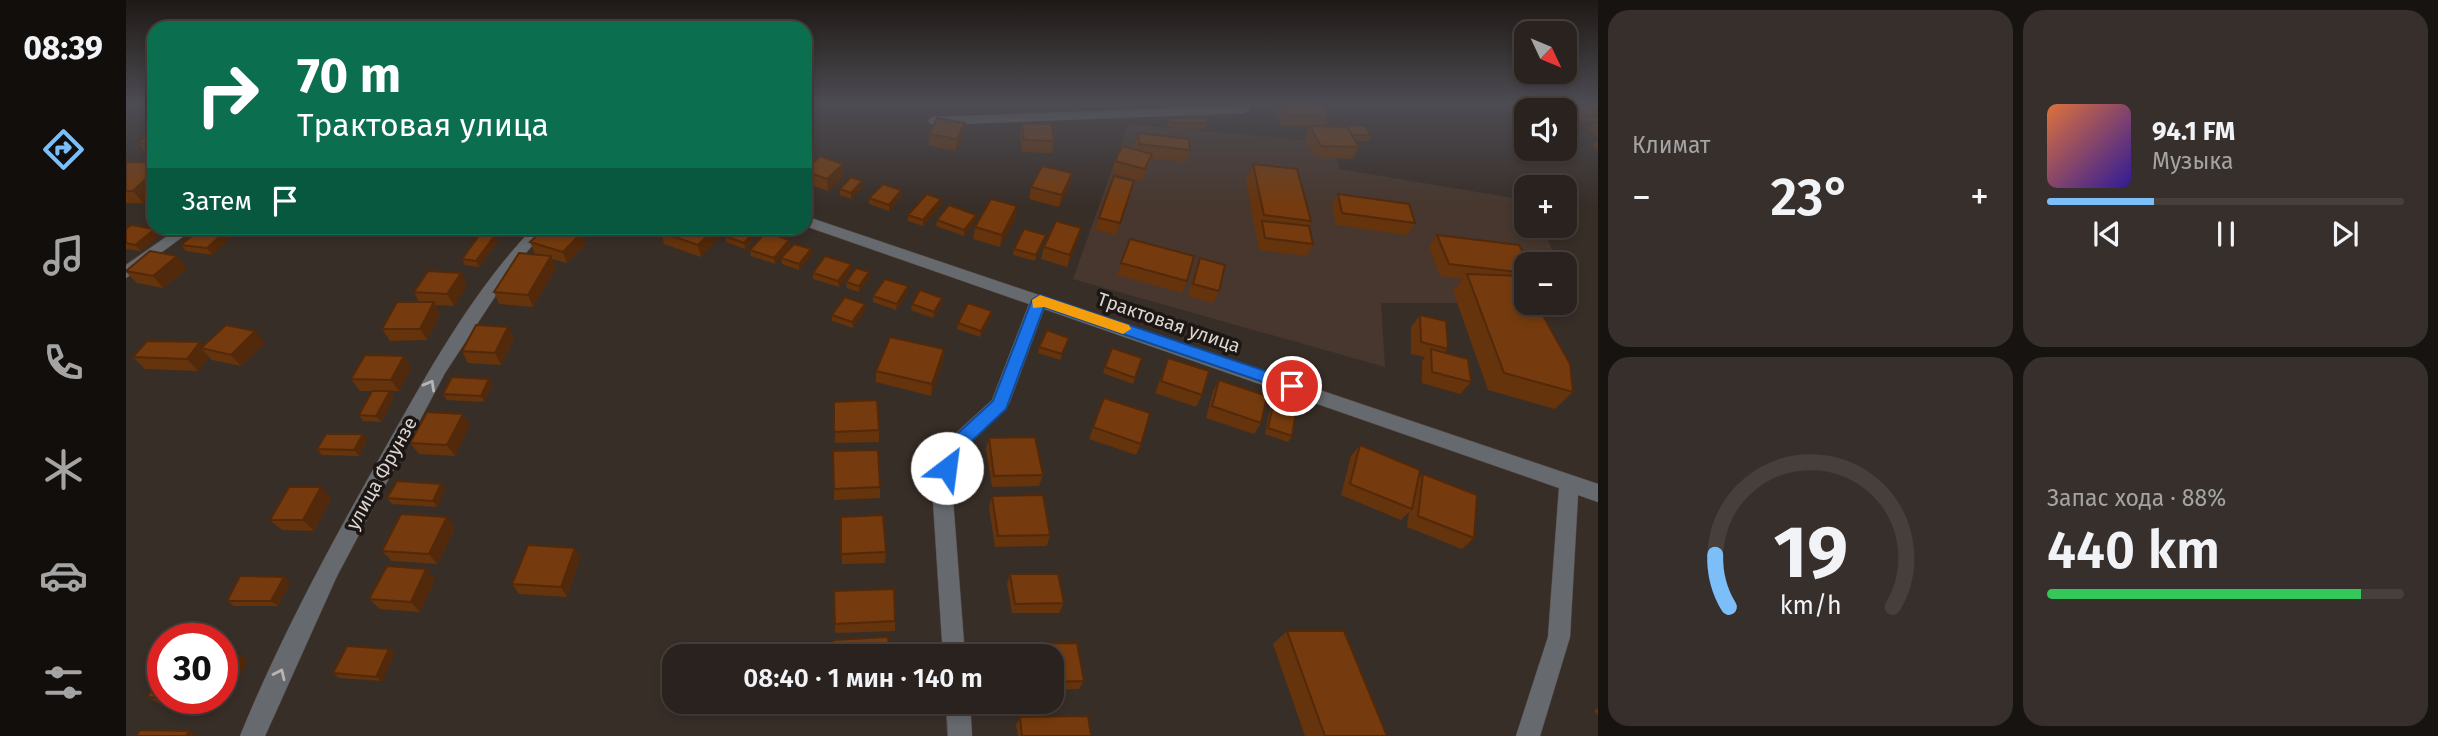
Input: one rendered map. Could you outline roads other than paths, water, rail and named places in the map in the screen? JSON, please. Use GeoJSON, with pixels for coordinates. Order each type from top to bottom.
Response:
{"type":"FeatureCollection","features":[{"type":"Feature","properties":{"kind":"street","name":"Трактовая улица"},"geometry":{"type":"LineString","coordinates":[[812,222],[1570,481],[1598,493]]}},
{"type":"Feature","properties":{"kind":"street"},"geometry":{"type":"LineString","coordinates":[[126,273],[178,235]]}},
{"type":"Feature","properties":{"kind":"street","name":"улица Фрунзе"},"geometry":{"type":"LineString","coordinates":[[252,736],[329,569],[439,369],[512,259],[534,235]]}},
{"type":"Feature","properties":{"kind":"street"},"geometry":{"type":"LineString","coordinates":[[953,644],[942,486],[951,450],[1000,404],[1040,300]]}},
{"type":"Feature","properties":{"kind":"street"},"geometry":{"type":"LineString","coordinates":[[1528,736],[1559,637],[1570,481]]}},
{"type":"Feature","properties":{"kind":"street"},"geometry":{"type":"LineString","coordinates":[[959,714],[960,736]]}}]}
